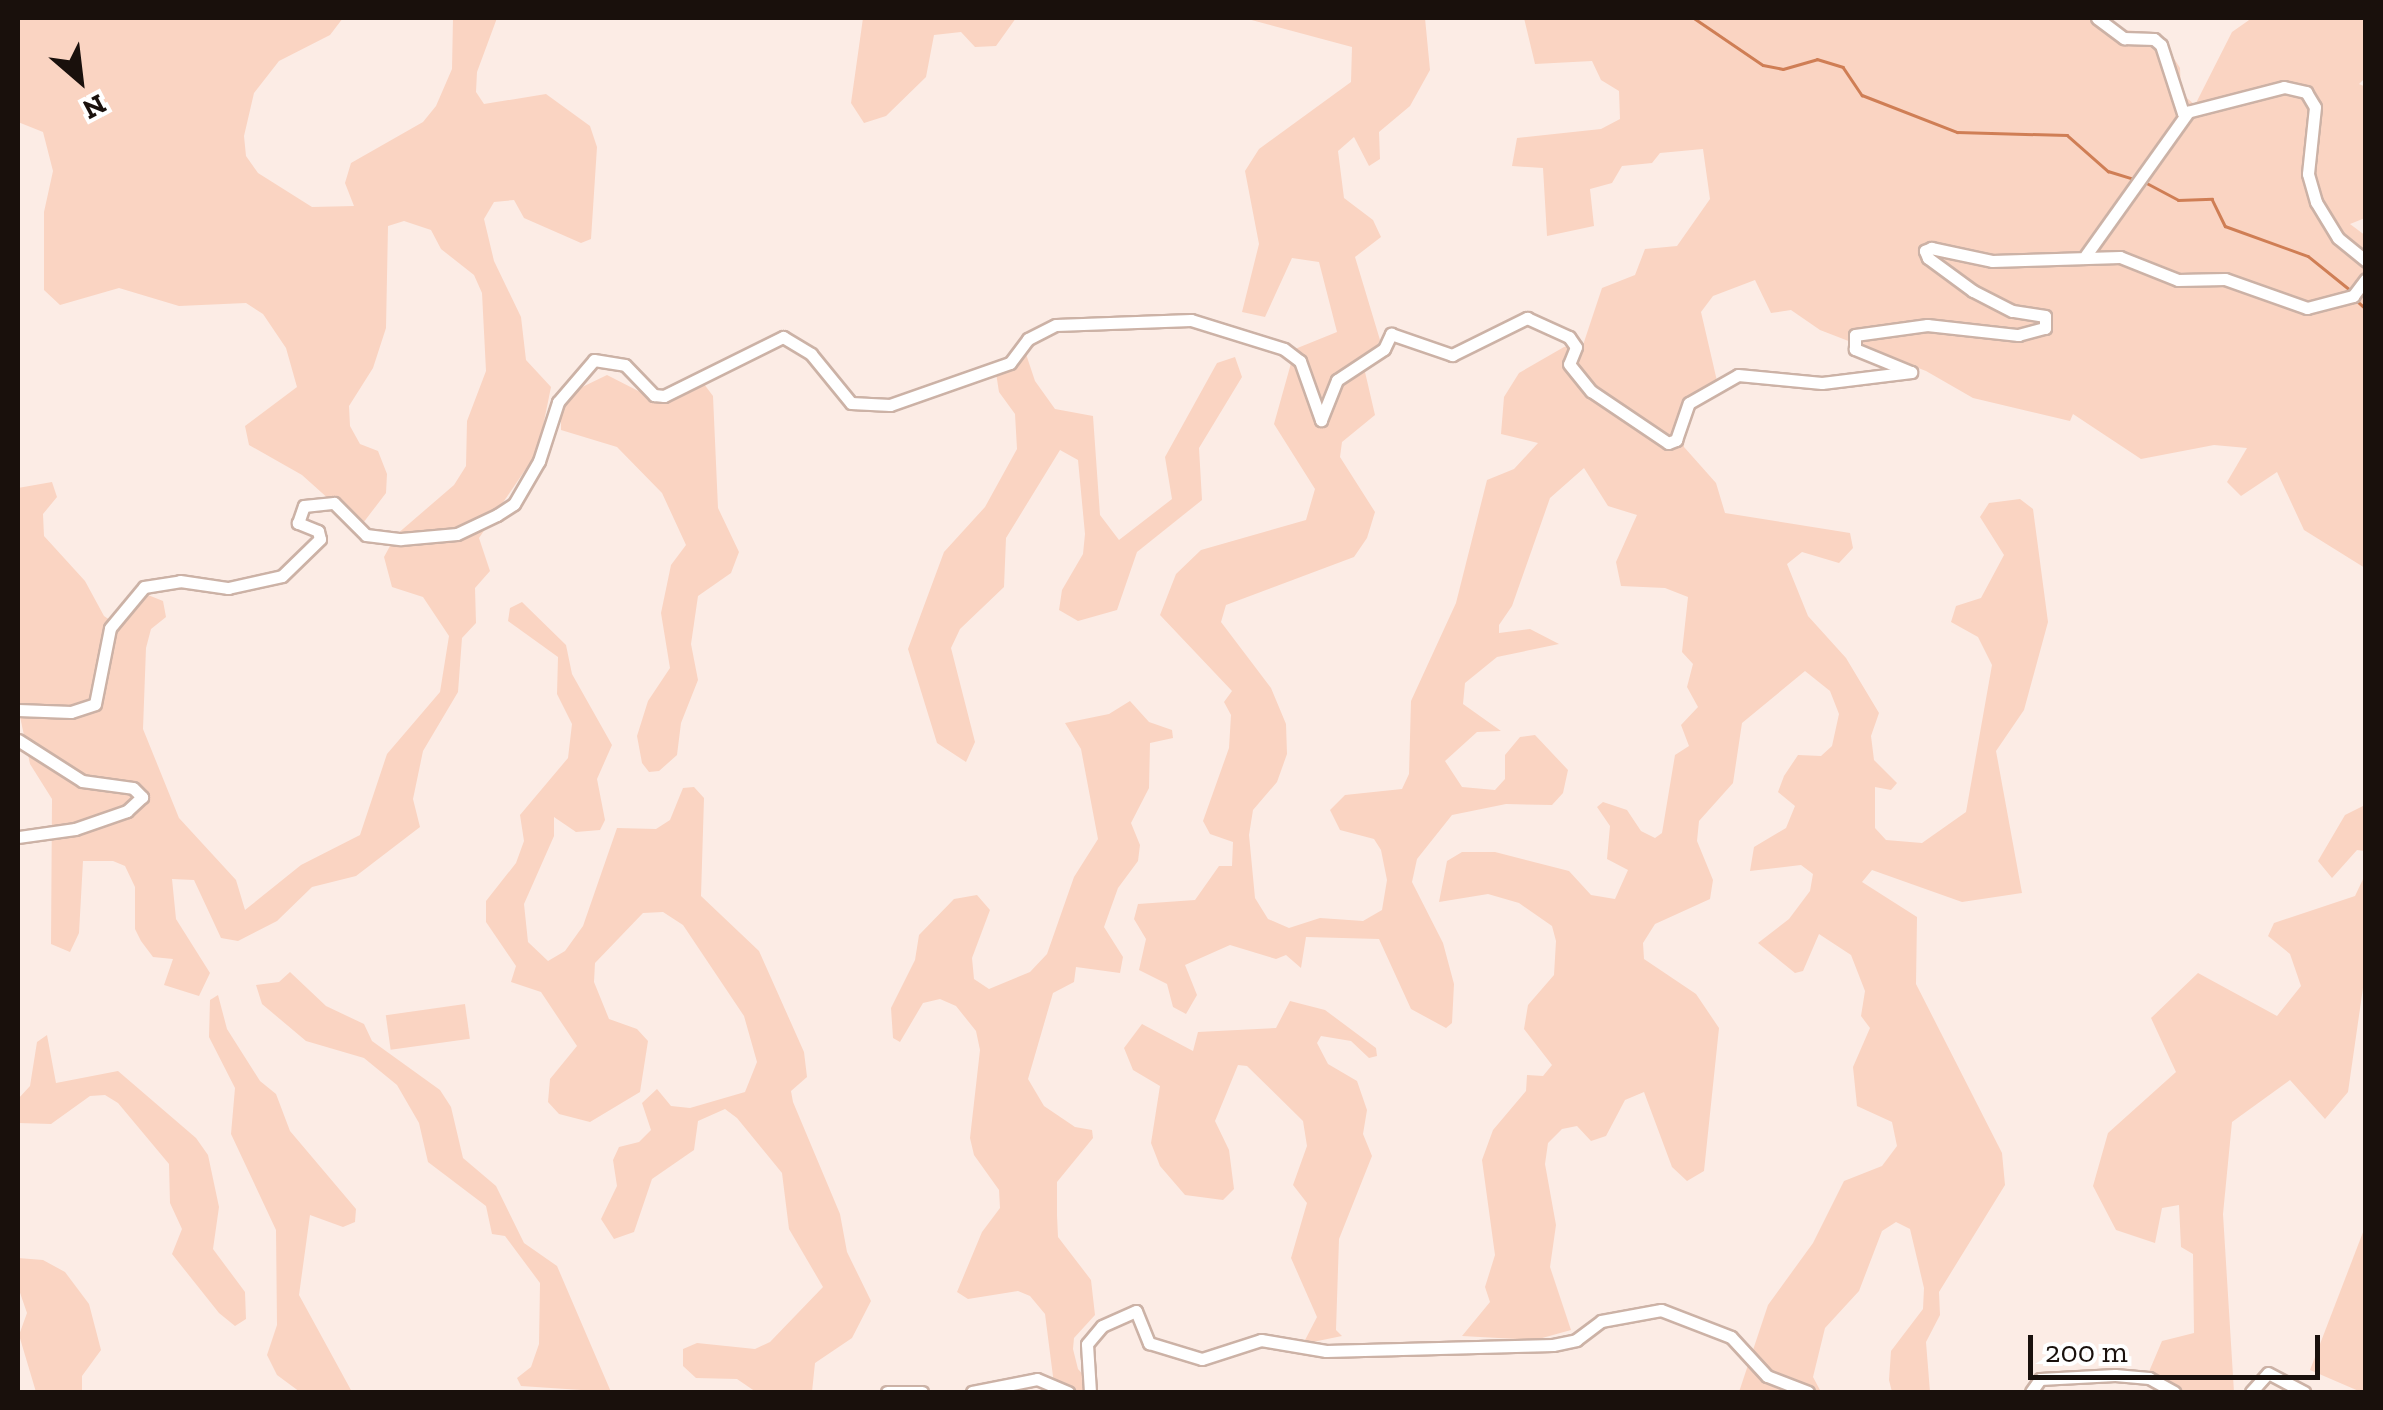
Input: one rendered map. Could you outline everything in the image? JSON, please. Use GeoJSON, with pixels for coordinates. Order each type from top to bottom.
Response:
{"type":"FeatureCollection","features":[{"type":"Feature","properties":{"kind":"street"},"geometry":{"type":"LineString","coordinates":[[2097,18],[2124,38],[2154,38],[2161,45],[2178,102],[2188,112]]}},
{"type":"Feature","properties":{"kind":"street"},"geometry":{"type":"LineString","coordinates":[[2086,255],[2188,112],[2284,87],[2306,92],[2315,107],[2308,174],[2316,202],[2338,238],[2366,261]]}},
{"type":"Feature","properties":{"kind":"street"},"geometry":{"type":"LineString","coordinates":[[18,710],[71,712],[96,704],[110,628],[144,587],[180,582],[228,588],[282,576],[320,539],[318,531],[298,522],[304,506],[334,503],[366,536],[401,538],[457,534],[497,515],[514,504],[539,461],[558,402],[594,360],[625,364],[654,395],[664,396],[783,337],[811,354],[851,403],[890,405],[1010,363],[1028,339],[1056,326],[1192,320],[1284,349],[1300,361],[1320,420],[1337,380],[1384,349],[1391,334],[1452,355],[1527,318],[1569,337],[1576,347],[1568,364],[1592,391],[1668,443],[1676,440],[1689,403],[1738,375],[1822,383],[1911,372],[1855,348],[1854,335],[1927,325],[2018,335],[2044,328],[2045,316],[2012,312],[1973,291],[1928,258],[1925,252],[1932,248],[1992,261],[2120,256],[2178,280],[2224,280],[2306,308],[2353,296],[2366,279]]}},
{"type":"Feature","properties":{"kind":"street"},"geometry":{"type":"LineString","coordinates":[[18,740],[82,781],[133,788],[142,797],[127,810],[75,830],[18,837]]}},
{"type":"Feature","properties":{"kind":"street"},"geometry":{"type":"LineString","coordinates":[[1090,1392],[1087,1344],[1102,1326],[1136,1311],[1149,1343],[1202,1359],[1261,1340],[1326,1351],[1553,1344],[1576,1340],[1601,1321],[1661,1310],[1731,1338],[1767,1376],[1808,1392]]}},
{"type":"Feature","properties":{"kind":"street"},"geometry":{"type":"LineString","coordinates":[[2252,1392],[2268,1373],[2304,1392]]}},
{"type":"Feature","properties":{"kind":"street"},"geometry":{"type":"LineString","coordinates":[[2030,1392],[2040,1379],[2097,1375],[2149,1378],[2174,1392]]}},
{"type":"Feature","properties":{"kind":"street"},"geometry":{"type":"LineString","coordinates":[[972,1392],[1037,1379],[1068,1392]]}},
{"type":"Feature","properties":{"kind":"street"},"geometry":{"type":"LineString","coordinates":[[886,1392],[922,1392]]}},
{"type":"Feature","properties":{"kind":"shaded area"},"geometry":{"type":"Polygon","coordinates":[[[18,18],[343,18],[330,35],[279,61],[254,93],[244,136],[246,156],[258,173],[312,207],[354,206],[345,183],[351,163],[423,122],[436,106],[452,69],[453,18],[497,18],[477,72],[476,92],[484,104],[546,94],[590,126],[597,147],[591,239],[581,243],[524,218],[514,200],[494,202],[484,219],[494,261],[521,317],[526,360],[551,387],[538,451],[479,538],[490,571],[475,588],[476,623],[462,638],[458,692],[423,751],[413,799],[420,827],[356,876],[312,887],[277,921],[238,941],[221,938],[194,880],[172,879],[176,919],[210,973],[199,996],[164,985],[173,959],[153,957],[141,941],[135,929],[135,887],[125,866],[113,861],[83,861],[79,933],[70,952],[51,944],[52,799],[30,764],[18,707],[18,488],[52,482],[57,497],[43,514],[44,536],[85,581],[104,616],[113,622],[148,595],[163,601],[166,617],[151,629],[146,648],[143,729],[179,818],[236,880],[245,910],[301,865],[360,835],[387,754],[440,692],[449,636],[423,597],[392,587],[384,557],[396,535],[454,485],[466,466],[467,421],[486,371],[482,293],[474,275],[441,249],[431,230],[404,221],[388,226],[386,328],[373,368],[349,406],[350,426],[360,444],[378,451],[387,474],[386,493],[360,527],[302,475],[249,445],[245,426],[297,387],[286,348],[263,314],[246,303],[179,306],[119,288],[60,305],[44,290],[44,212],[53,171],[43,132],[18,122],[18,18]]]}},
{"type":"Feature","properties":{"kind":"shaded area"},"geometry":{"type":"Polygon","coordinates":[[[863,18],[1016,18],[996,46],[975,47],[961,32],[934,35],[926,77],[886,116],[864,123],[851,103],[863,18]]]}},
{"type":"Feature","properties":{"kind":"shaded area"},"geometry":{"type":"Polygon","coordinates":[[[1244,18],[1425,18],[1430,70],[1410,106],[1379,132],[1380,159],[1369,166],[1354,137],[1338,151],[1344,198],[1373,220],[1381,237],[1355,257],[1380,340],[1365,372],[1375,415],[1342,442],[1340,457],[1375,512],[1367,538],[1354,557],[1226,605],[1221,622],[1271,688],[1286,724],[1287,754],[1277,782],[1253,810],[1249,835],[1255,898],[1268,919],[1289,928],[1320,918],[1363,921],[1382,910],[1387,880],[1381,850],[1374,839],[1340,830],[1330,810],[1345,795],[1402,789],[1409,774],[1411,701],[1456,603],[1487,480],[1514,469],[1538,443],[1501,434],[1504,397],[1519,373],[1564,347],[1583,345],[1602,288],[1635,275],[1645,249],[1677,246],[1710,199],[1703,149],[1660,153],[1652,163],[1622,166],[1612,183],[1590,189],[1594,226],[1547,236],[1543,168],[1512,166],[1517,138],[1601,129],[1620,119],[1619,91],[1601,80],[1592,61],[1535,64],[1524,18],[2103,18],[2125,30],[2158,33],[2180,68],[2181,93],[2195,105],[2232,32],[2252,18],[2365,18],[2365,78],[2359,84],[2366,87],[2365,218],[2350,224],[2366,236],[2365,568],[2304,530],[2277,472],[2241,496],[2227,482],[2247,448],[2214,445],[2141,459],[2073,414],[2070,421],[1973,398],[1926,371],[1820,330],[1791,310],[1771,313],[1755,280],[1713,296],[1701,312],[1717,381],[1686,402],[1684,447],[1716,483],[1725,513],[1850,533],[1853,548],[1839,563],[1802,552],[1787,564],[1808,616],[1846,658],[1879,713],[1871,736],[1874,760],[1897,783],[1891,790],[1875,787],[1875,828],[1886,840],[1922,843],[1966,812],[1992,665],[1978,637],[1951,622],[1956,606],[1981,598],[2004,555],[1980,517],[1989,503],[2020,499],[2033,509],[2048,622],[2024,710],[1996,751],[2022,893],[1962,902],[1872,870],[1862,882],[1917,917],[1916,984],[2002,1153],[2005,1185],[1939,1292],[1940,1315],[1926,1342],[1930,1392],[1892,1392],[1889,1380],[1891,1351],[1923,1309],[1924,1288],[1910,1229],[1896,1222],[1882,1231],[1859,1291],[1825,1328],[1813,1377],[1821,1392],[1739,1392],[1768,1305],[1813,1243],[1844,1181],[1882,1166],[1897,1146],[1892,1122],[1857,1106],[1853,1067],[1870,1028],[1861,1016],[1865,991],[1851,955],[1819,934],[1803,971],[1795,973],[1758,943],[1789,919],[1810,891],[1813,874],[1801,865],[1750,871],[1754,847],[1786,828],[1795,806],[1778,792],[1784,776],[1798,755],[1821,756],[1832,746],[1839,714],[1830,691],[1805,671],[1742,723],[1733,783],[1699,821],[1697,841],[1713,880],[1710,899],[1655,924],[1643,943],[1644,959],[1696,994],[1719,1028],[1704,1171],[1687,1181],[1672,1167],[1644,1092],[1625,1100],[1606,1136],[1591,1141],[1577,1126],[1562,1129],[1548,1143],[1545,1164],[1556,1225],[1550,1267],[1571,1330],[1535,1340],[1462,1336],[1490,1302],[1485,1287],[1495,1255],[1482,1160],[1493,1130],[1526,1091],[1527,1075],[1543,1076],[1552,1065],[1524,1029],[1528,1005],[1554,975],[1556,941],[1552,926],[1519,903],[1488,894],[1439,902],[1447,861],[1462,852],[1495,852],[1569,871],[1591,895],[1615,899],[1628,870],[1607,859],[1610,826],[1597,807],[1603,802],[1627,810],[1641,831],[1655,838],[1662,833],[1675,755],[1689,746],[1681,725],[1698,707],[1687,687],[1693,664],[1682,652],[1688,597],[1665,588],[1621,586],[1616,562],[1637,515],[1608,506],[1584,468],[1550,498],[1512,606],[1499,625],[1499,633],[1530,629],[1559,644],[1497,657],[1465,683],[1463,704],[1501,731],[1477,732],[1445,761],[1462,787],[1495,790],[1505,779],[1505,755],[1520,737],[1535,735],[1568,770],[1563,793],[1552,805],[1506,804],[1452,815],[1417,859],[1412,882],[1443,943],[1454,984],[1452,1023],[1446,1028],[1411,1009],[1379,939],[1306,937],[1301,968],[1286,955],[1276,959],[1230,945],[1185,965],[1197,995],[1186,1014],[1173,1007],[1167,984],[1139,970],[1146,939],[1134,919],[1138,904],[1195,900],[1219,866],[1232,866],[1233,842],[1210,834],[1203,821],[1229,748],[1231,715],[1224,702],[1232,691],[1160,615],[1176,574],[1201,550],[1306,520],[1315,489],[1274,424],[1295,349],[1337,332],[1319,262],[1292,258],[1265,317],[1242,312],[1259,244],[1245,171],[1259,149],[1351,82],[1352,47],[1244,18]]]}},
{"type":"Feature","properties":{"kind":"shaded area"},"geometry":{"type":"Polygon","coordinates":[[[1025,351],[1035,381],[1055,409],[1093,416],[1100,515],[1119,540],[1172,499],[1165,457],[1217,363],[1235,357],[1242,377],[1199,448],[1202,500],[1137,552],[1117,610],[1078,621],[1059,610],[1062,590],[1083,554],[1085,534],[1078,460],[1060,450],[1006,538],[1004,587],[960,629],[951,648],[975,742],[966,762],[937,743],[908,649],[944,552],[985,507],[1017,449],[1015,414],[999,392],[996,373],[1025,351]]]}},
{"type":"Feature","properties":{"kind":"shaded area"},"geometry":{"type":"Polygon","coordinates":[[[607,375],[654,399],[704,384],[713,396],[718,508],[739,552],[731,573],[698,596],[691,644],[698,680],[681,723],[677,755],[659,771],[649,772],[642,763],[637,736],[648,701],[670,668],[661,613],[671,565],[686,545],[662,493],[617,447],[561,430],[561,408],[576,390],[607,375]]]}},
{"type":"Feature","properties":{"kind":"shaded area"},"geometry":{"type":"Polygon","coordinates":[[[522,602],[566,645],[572,674],[612,745],[597,779],[605,820],[600,830],[576,832],[554,817],[554,836],[524,904],[528,942],[548,961],[565,951],[583,926],[617,828],[656,829],[670,820],[683,788],[694,787],[704,798],[701,896],[759,951],[804,1052],[807,1077],[791,1091],[793,1102],[840,1214],[847,1252],[871,1301],[852,1338],[815,1363],[812,1392],[756,1392],[737,1379],[696,1378],[683,1366],[683,1349],[697,1343],[755,1349],[770,1342],[823,1287],[789,1229],[782,1173],[737,1118],[725,1109],[698,1121],[694,1150],[652,1179],[634,1232],[614,1239],[601,1219],[617,1186],[613,1160],[619,1147],[639,1142],[651,1130],[642,1103],[657,1089],[671,1106],[690,1108],[745,1092],[757,1062],[744,1016],[683,925],[663,912],[643,913],[595,963],[594,982],[609,1019],[637,1029],[648,1041],[640,1092],[590,1122],[559,1114],[548,1102],[550,1079],[577,1046],[541,992],[511,982],[516,966],[486,922],[486,901],[516,863],[524,841],[520,815],[568,758],[572,724],[557,694],[558,657],[508,621],[510,608],[522,602]]]}},
{"type":"Feature","properties":{"kind":"shaded area"},"geometry":{"type":"Polygon","coordinates":[[[1130,701],[1149,722],[1172,730],[1173,738],[1150,743],[1149,788],[1131,823],[1140,845],[1138,861],[1118,888],[1104,927],[1123,957],[1120,973],[1076,967],[1074,982],[1053,993],[1028,1079],[1044,1106],[1075,1127],[1092,1130],[1093,1138],[1057,1182],[1057,1215],[1058,1237],[1091,1280],[1095,1315],[1074,1338],[1073,1349],[1078,1369],[1099,1392],[1055,1392],[1045,1314],[1030,1296],[1018,1291],[968,1299],[957,1292],[982,1232],[1000,1208],[999,1190],[974,1155],[970,1138],[980,1050],[976,1031],[956,1006],[940,999],[923,1003],[900,1042],[893,1038],[891,1008],[915,960],[919,935],[954,899],[977,895],[990,910],[972,958],[974,979],[989,989],[1030,972],[1047,954],[1074,877],[1098,839],[1081,749],[1065,723],[1109,714],[1130,701]]]}},
{"type":"Feature","properties":{"kind":"shaded area"},"geometry":{"type":"Polygon","coordinates":[[[2365,805],[2365,851],[2357,850],[2332,878],[2318,861],[2345,815],[2365,805]]]}},
{"type":"Feature","properties":{"kind":"shaded area"},"geometry":{"type":"Polygon","coordinates":[[[2365,875],[2365,974],[2348,1092],[2325,1119],[2290,1080],[2232,1122],[2223,1214],[2234,1392],[2154,1392],[2148,1374],[2162,1341],[2194,1333],[2193,1254],[2181,1247],[2179,1205],[2162,1208],[2155,1243],[2116,1230],[2093,1186],[2108,1133],[2176,1072],[2151,1018],[2198,973],[2277,1016],[2301,986],[2290,954],[2268,936],[2274,923],[2355,896],[2365,875]]]}},
{"type":"Feature","properties":{"kind":"shaded area"},"geometry":{"type":"Polygon","coordinates":[[[290,972],[326,1006],[364,1024],[372,1041],[440,1090],[451,1107],[463,1158],[496,1186],[524,1243],[557,1266],[611,1392],[521,1386],[517,1378],[531,1367],[539,1344],[540,1283],[505,1236],[492,1234],[486,1206],[428,1162],[419,1123],[397,1085],[364,1058],[306,1041],[262,1004],[256,985],[279,982],[290,972]]]}},
{"type":"Feature","properties":{"kind":"shaded area"},"geometry":{"type":"Polygon","coordinates":[[[218,995],[227,1029],[260,1081],[276,1094],[290,1131],[356,1209],[355,1222],[343,1227],[310,1215],[299,1295],[352,1392],[300,1392],[277,1375],[267,1355],[277,1325],[276,1230],[231,1134],[235,1088],[209,1037],[210,1000],[218,995]]]}},
{"type":"Feature","properties":{"kind":"shaded area"},"geometry":{"type":"Polygon","coordinates":[[[1290,1001],[1325,1010],[1376,1048],[1377,1056],[1369,1058],[1351,1041],[1321,1036],[1317,1043],[1328,1064],[1357,1081],[1367,1110],[1363,1134],[1372,1156],[1339,1239],[1336,1330],[1342,1336],[1303,1344],[1317,1317],[1291,1258],[1307,1203],[1293,1185],[1307,1146],[1303,1121],[1247,1066],[1238,1065],[1215,1121],[1229,1150],[1234,1189],[1223,1200],[1185,1195],[1160,1166],[1151,1143],[1160,1086],[1133,1070],[1124,1048],[1142,1024],[1193,1051],[1198,1032],[1276,1028],[1290,1001]]]}},
{"type":"Feature","properties":{"kind":"shaded area"},"geometry":{"type":"Polygon","coordinates":[[[465,1004],[470,1039],[391,1050],[386,1015],[465,1004]]]}},
{"type":"Feature","properties":{"kind":"shaded area"},"geometry":{"type":"Polygon","coordinates":[[[47,1035],[56,1083],[118,1071],[196,1138],[208,1155],[219,1207],[213,1249],[245,1292],[246,1319],[235,1326],[219,1313],[172,1254],[182,1229],[170,1203],[169,1164],[118,1103],[105,1095],[90,1096],[51,1124],[18,1123],[18,1099],[30,1086],[37,1042],[47,1035]]]}},
{"type":"Feature","properties":{"kind":"shaded area"},"geometry":{"type":"Polygon","coordinates":[[[2365,1227],[2366,1392],[2361,1392],[2310,1370],[2365,1227]]]}},
{"type":"Feature","properties":{"kind":"shaded area"},"geometry":{"type":"Polygon","coordinates":[[[18,1258],[43,1260],[65,1272],[89,1304],[101,1350],[82,1376],[82,1392],[36,1392],[19,1335],[27,1313],[18,1287],[18,1258]]]}},
{"type":"Feature","properties":{"kind":"waterway"},"geometry":{"type":"LineString","coordinates":[[1694,18],[1763,65],[1783,69],[1817,59],[1843,67],[1862,95],[1957,132],[2067,135],[2108,171],[2135,179]]}},
{"type":"Feature","properties":{"kind":"waterway"},"geometry":{"type":"LineString","coordinates":[[2143,181],[2178,200],[2212,199],[2225,226],[2308,256],[2349,289]]}},
{"type":"Feature","properties":{"kind":"waterway"},"geometry":{"type":"LineString","coordinates":[[2356,300],[2366,309]]}}]}
